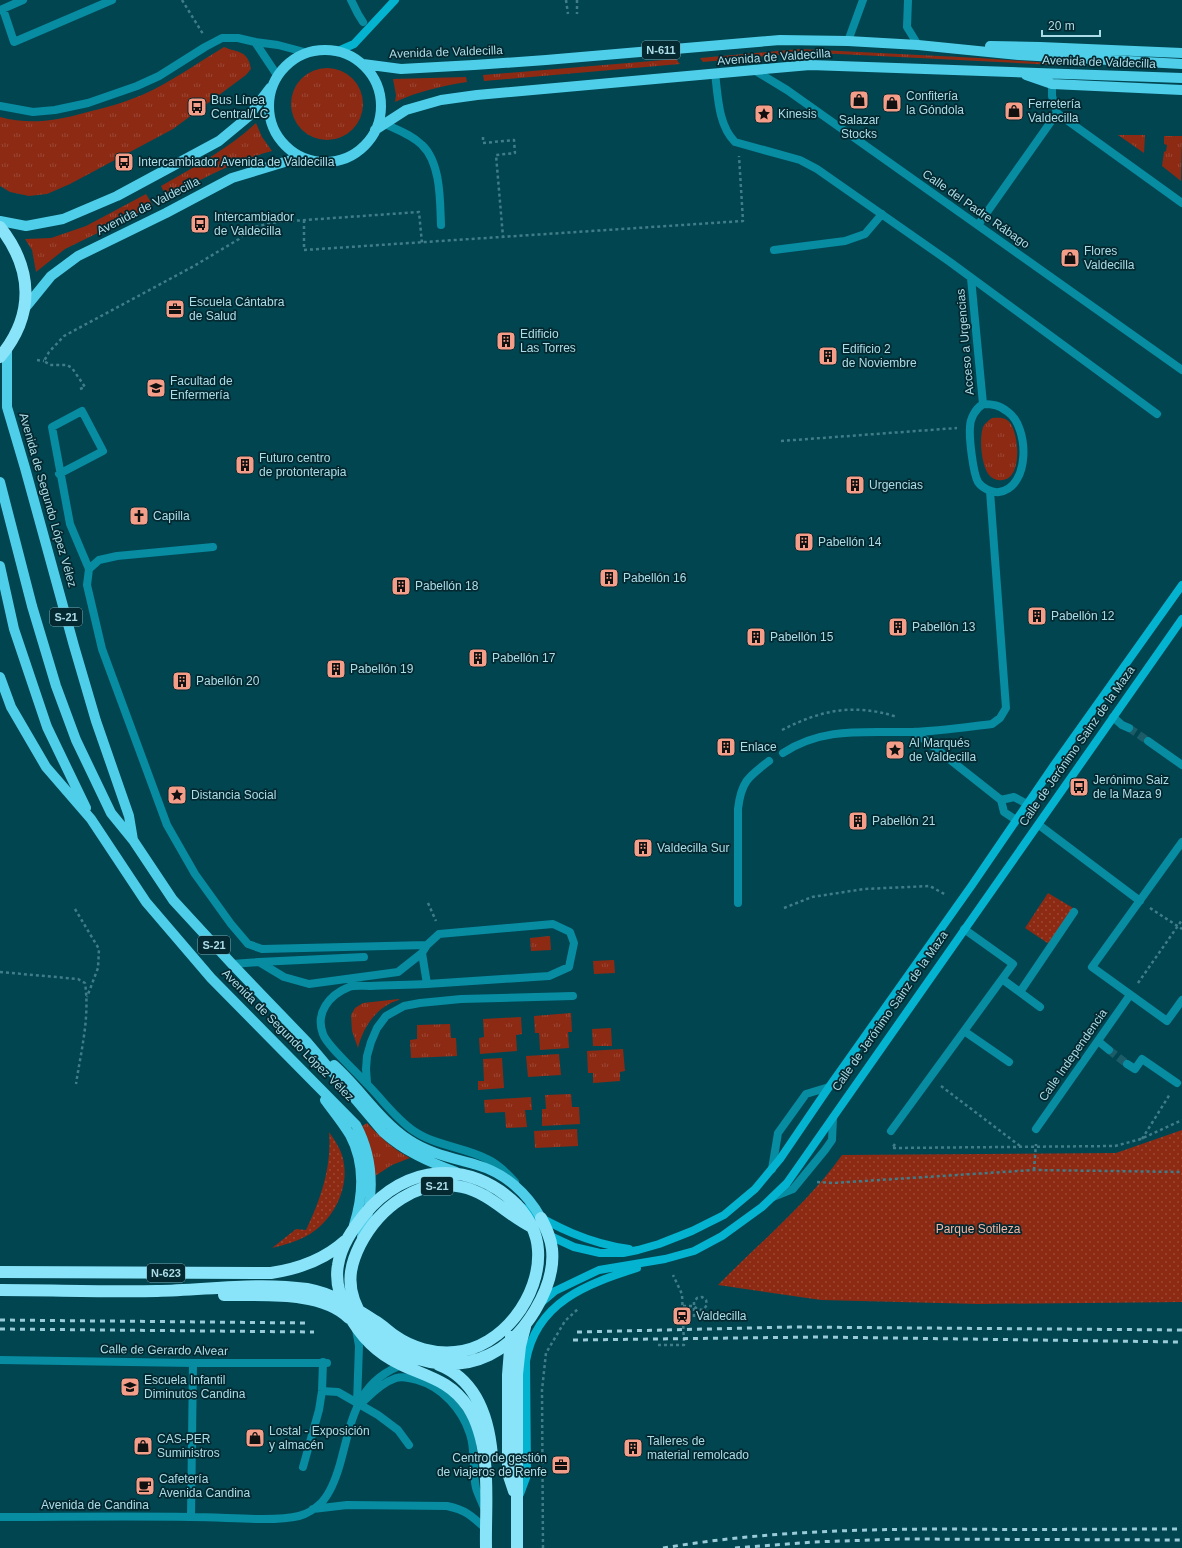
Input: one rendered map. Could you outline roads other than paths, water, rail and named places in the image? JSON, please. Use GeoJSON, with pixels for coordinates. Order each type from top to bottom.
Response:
{"type":"FeatureCollection","features":[{"type":"Feature","properties":{"kind":"highway"},"geometry":{"type":"LineString","coordinates":[[0,227],[11,240],[21,267],[27,290],[25,308],[21,323],[15,337],[4,353]]}},
{"type":"Feature","properties":{"kind":"highway","name":"S-21"},"geometry":{"type":"LineString","coordinates":[[329,1254],[350,1234],[370,1208],[386,1192],[412,1178],[421,1176],[445,1173],[462,1174],[491,1185],[513,1201],[522,1211],[532,1227],[538,1247],[537,1268],[531,1289],[518,1312],[507,1325],[491,1339],[478,1346],[454,1352],[430,1351],[418,1348],[395,1336],[376,1321],[356,1320]]}},
{"type":"Feature","properties":{"kind":"highway","name":"S-21"},"geometry":{"type":"LineString","coordinates":[[532,1227],[515,1218],[492,1200],[473,1190],[452,1186],[430,1187],[410,1193],[385,1210],[373,1223],[358,1250],[353,1262],[350,1280],[356,1320],[370,1344],[378,1351],[402,1365],[425,1365],[481,1359],[497,1351],[510,1340],[528,1320],[536,1309],[547,1287],[551,1272],[552,1248],[549,1236],[541,1218]]}},
{"type":"Feature","properties":{"kind":"highway","name":"S-21"},"geometry":{"type":"LineString","coordinates":[[343,1302],[338,1286],[338,1268],[341,1252],[350,1234]]}},
{"type":"Feature","properties":{"kind":"highway","name":"N-623"},"geometry":{"type":"LineString","coordinates":[[0,1272],[270,1273],[296,1268],[329,1254]]}},
{"type":"Feature","properties":{"kind":"highway","name":"N-623"},"geometry":{"type":"LineString","coordinates":[[157,1291],[248,1287],[292,1288],[319,1292],[343,1302],[356,1320]]}},
{"type":"Feature","properties":{"kind":"highway","name":"N-623"},"geometry":{"type":"LineString","coordinates":[[0,1290],[157,1291],[307,1298],[321,1302],[356,1320]]}},
{"type":"Feature","properties":{"kind":"highway","name":"S-21"},"geometry":{"type":"LineString","coordinates":[[517,1500],[508,1473],[508,1375],[510,1340],[518,1312]]}},
{"type":"Feature","properties":{"kind":"highway","name":"S-21"},"geometry":{"type":"LineString","coordinates":[[356,1320],[370,1327],[384,1341],[425,1365],[448,1369],[462,1379],[473,1393],[485,1416],[490,1439],[494,1493],[485,1511],[486,1548]]}},
{"type":"Feature","properties":{"kind":"highway","name":"S-21"},"geometry":{"type":"LineString","coordinates":[[517,1548],[516,1397],[518,1356],[522,1336],[528,1320]]}},
{"type":"Feature","properties":{"kind":"main road"},"geometry":{"type":"LineString","coordinates":[[338,51],[354,44],[394,0]]}},
{"type":"Feature","properties":{"kind":"main road","name":"Avenida de Valdecilla"},"geometry":{"type":"LineString","coordinates":[[363,64],[408,68],[546,60],[780,40],[848,41],[938,46],[1040,46],[1182,53]]}},
{"type":"Feature","properties":{"kind":"main road","name":"Avenida de Valdecilla"},"geometry":{"type":"LineString","coordinates":[[938,46],[1019,55],[1182,64]]}},
{"type":"Feature","properties":{"kind":"main road"},"geometry":{"type":"LineString","coordinates":[[322,50],[338,51],[363,64],[371,75],[378,91],[381,109],[375,130],[366,144],[354,154],[334,161],[318,162],[302,157],[291,151],[278,137],[272,124],[268,104],[272,85],[277,75],[294,59],[308,52],[322,50]]}},
{"type":"Feature","properties":{"kind":"main road","name":"Avenida de Valdecilla"},"geometry":{"type":"LineString","coordinates":[[375,130],[406,110],[441,100],[477,95],[810,65],[1182,78]]}},
{"type":"Feature","properties":{"kind":"main road"},"geometry":{"type":"LineString","coordinates":[[1015,72],[1052,84],[1182,90]]}},
{"type":"Feature","properties":{"kind":"main road","name":"Avenida de Valdecilla"},"geometry":{"type":"LineString","coordinates":[[0,221],[26,226],[62,219],[117,196],[219,141],[248,117],[272,85]]}},
{"type":"Feature","properties":{"kind":"main road","name":"Avenida de Valdecilla"},"geometry":{"type":"LineString","coordinates":[[25,308],[51,276],[78,256],[166,213],[232,178],[302,157]]}},
{"type":"Feature","properties":{"kind":"main road","name":"Avenida de Segundo López Vélez"},"geometry":{"type":"LineString","coordinates":[[4,353],[7,407],[96,721],[129,816],[132,840]]}},
{"type":"Feature","properties":{"kind":"main road","name":"Avenida de Segundo López Vélez"},"geometry":{"type":"LineString","coordinates":[[0,482],[32,606],[56,686],[76,740],[111,813],[132,840],[173,900],[307,1042],[391,1139],[423,1159],[462,1174]]}},
{"type":"Feature","properties":{"kind":"main road","name":"Avenida de Segundo López Vélez"},"geometry":{"type":"LineString","coordinates":[[0,566],[14,629],[47,727],[91,819]]}},
{"type":"Feature","properties":{"kind":"main road","name":"Calle de Jerónimo Sainz de la Maza"},"geometry":{"type":"LineString","coordinates":[[532,1227],[549,1236],[582,1249],[600,1253],[623,1253],[659,1244],[692,1231],[724,1215],[756,1189],[772,1169],[1182,585]]}},
{"type":"Feature","properties":{"kind":"main road","name":"Calle de Jerónimo Sainz de la Maza"},"geometry":{"type":"LineString","coordinates":[[536,1309],[555,1291],[599,1270],[665,1259],[694,1251],[722,1236],[762,1207],[787,1183],[1182,619]]}},
{"type":"Feature","properties":{"kind":"main road","name":"Avenida de Segundo López Vélez"},"geometry":{"type":"LineString","coordinates":[[0,677],[11,707],[46,767],[91,819],[146,902],[211,978],[313,1082],[350,1117],[360,1132],[371,1170],[370,1208]]}},
{"type":"Feature","properties":{"kind":"main road","name":"S-21"},"geometry":{"type":"LineString","coordinates":[[307,1042],[346,1076],[382,1117],[400,1133],[433,1153],[478,1166],[503,1176],[528,1197],[541,1218]]}},
{"type":"Feature","properties":{"kind":"main road","name":"S-21"},"geometry":{"type":"LineString","coordinates":[[313,1082],[350,1134],[358,1155],[361,1174],[360,1206],[350,1234]]}},
{"type":"Feature","properties":{"kind":"main road","name":"Calle de Jerónimo Sainz de la Maza"},"geometry":{"type":"LineString","coordinates":[[513,1201],[541,1218],[583,1238],[611,1246],[638,1250]]}},
{"type":"Feature","properties":{"kind":"main road","name":"S-21"},"geometry":{"type":"LineString","coordinates":[[358,1250],[370,1208]]}},
{"type":"Feature","properties":{"kind":"main road","name":"S-21"},"geometry":{"type":"LineString","coordinates":[[517,1500],[527,1475],[526,1377],[528,1349],[535,1332],[549,1313],[579,1290],[600,1280],[665,1259]]}},
{"type":"Feature","properties":{"kind":"street"},"geometry":{"type":"LineString","coordinates":[[24,0],[1,10],[14,42],[112,0]]}},
{"type":"Feature","properties":{"kind":"street"},"geometry":{"type":"LineString","coordinates":[[351,0],[364,22]]}},
{"type":"Feature","properties":{"kind":"street"},"geometry":{"type":"LineString","coordinates":[[848,41],[863,0]]}},
{"type":"Feature","properties":{"kind":"street"},"geometry":{"type":"LineString","coordinates":[[908,0],[907,27],[918,45]]}},
{"type":"Feature","properties":{"kind":"street"},"geometry":{"type":"LineString","coordinates":[[0,106],[33,112],[55,110],[88,103],[137,86],[159,76],[205,46],[222,38],[238,38],[308,52]]}},
{"type":"Feature","properties":{"kind":"street"},"geometry":{"type":"LineString","coordinates":[[255,42],[277,75]]}},
{"type":"Feature","properties":{"kind":"street","name":"Calle del Padre Rábago"},"geometry":{"type":"LineString","coordinates":[[754,70],[787,90],[1182,370]]}},
{"type":"Feature","properties":{"kind":"street"},"geometry":{"type":"LineString","coordinates":[[715,73],[718,101],[725,128],[729,136],[735,142],[800,160],[817,169],[971,278],[1157,414]]}},
{"type":"Feature","properties":{"kind":"street"},"geometry":{"type":"LineString","coordinates":[[1052,84],[1052,96],[1057,113],[1182,203]]}},
{"type":"Feature","properties":{"kind":"street"},"geometry":{"type":"LineString","coordinates":[[978,225],[1057,113]]}},
{"type":"Feature","properties":{"kind":"street"},"geometry":{"type":"LineString","coordinates":[[385,124],[406,133],[426,149],[434,165],[438,184],[441,225]]}},
{"type":"Feature","properties":{"kind":"street"},"geometry":{"type":"LineString","coordinates":[[774,250],[845,241],[865,234],[882,214]]}},
{"type":"Feature","properties":{"kind":"street","name":"Acceso a Urgencias"},"geometry":{"type":"LineString","coordinates":[[971,278],[982,404]]}},
{"type":"Feature","properties":{"kind":"street","name":"Acceso a Urgencias"},"geometry":{"type":"LineString","coordinates":[[982,404],[993,404],[1010,412],[1017,423],[1024,449],[1019,475],[1013,485],[999,492],[990,491],[978,483],[974,470],[970,428],[973,415],[977,407],[982,404]]}},
{"type":"Feature","properties":{"kind":"street"},"geometry":{"type":"LineString","coordinates":[[60,474],[103,451],[82,411],[52,427],[60,474],[70,524],[89,569],[87,585],[102,649],[167,825],[195,874],[231,924],[248,944],[262,949],[427,945]]}},
{"type":"Feature","properties":{"kind":"street"},"geometry":{"type":"LineString","coordinates":[[783,753],[792,747],[811,739],[849,731],[915,732],[992,724],[1000,718],[1006,708],[990,491]]}},
{"type":"Feature","properties":{"kind":"street"},"geometry":{"type":"LineString","coordinates":[[89,569],[99,560],[117,556],[213,547]]}},
{"type":"Feature","properties":{"kind":"street"},"geometry":{"type":"LineString","coordinates":[[1113,717],[1122,725],[1129,728]]}},
{"type":"Feature","properties":{"kind":"street"},"geometry":{"type":"LineString","coordinates":[[915,732],[1001,800],[1004,812],[1016,820]]}},
{"type":"Feature","properties":{"kind":"street"},"geometry":{"type":"LineString","coordinates":[[1148,741],[1182,765]]}},
{"type":"Feature","properties":{"kind":"street"},"geometry":{"type":"LineString","coordinates":[[738,903],[738,809],[740,794],[749,776],[769,762]]}},
{"type":"Feature","properties":{"kind":"street"},"geometry":{"type":"LineString","coordinates":[[1001,800],[1014,797],[1027,804]]}},
{"type":"Feature","properties":{"kind":"street"},"geometry":{"type":"LineString","coordinates":[[1038,825],[1140,901]]}},
{"type":"Feature","properties":{"kind":"street"},"geometry":{"type":"LineString","coordinates":[[1180,1005],[1167,1021],[1092,967],[1182,842]]}},
{"type":"Feature","properties":{"kind":"street"},"geometry":{"type":"LineString","coordinates":[[1020,992],[1074,912]]}},
{"type":"Feature","properties":{"kind":"street"},"geometry":{"type":"LineString","coordinates":[[259,962],[284,977],[309,984],[398,972],[422,953],[427,945],[439,934],[553,924],[570,932],[574,943],[569,967],[549,976],[427,984],[350,987],[334,995],[322,1009],[321,1023],[323,1035],[330,1045],[394,1115],[414,1131],[436,1142],[488,1159],[508,1174],[528,1197]]}},
{"type":"Feature","properties":{"kind":"street"},"geometry":{"type":"LineString","coordinates":[[891,1131],[1013,964],[964,929]]}},
{"type":"Feature","properties":{"kind":"street"},"geometry":{"type":"LineString","coordinates":[[422,953],[427,984]]}},
{"type":"Feature","properties":{"kind":"street"},"geometry":{"type":"LineString","coordinates":[[232,964],[364,957]]}},
{"type":"Feature","properties":{"kind":"street"},"geometry":{"type":"LineString","coordinates":[[1002,979],[1040,1007]]}},
{"type":"Feature","properties":{"kind":"street","name":"Calle Independencia"},"geometry":{"type":"LineString","coordinates":[[1036,1129],[1130,994]]}},
{"type":"Feature","properties":{"kind":"street"},"geometry":{"type":"LineString","coordinates":[[367,1084],[366,1069],[368,1056],[371,1042],[377,1028],[386,1016],[404,1006],[461,999],[573,996]]}},
{"type":"Feature","properties":{"kind":"street"},"geometry":{"type":"LineString","coordinates":[[964,1031],[1009,1062]]}},
{"type":"Feature","properties":{"kind":"street"},"geometry":{"type":"LineString","coordinates":[[1098,1041],[1109,1050]]}},
{"type":"Feature","properties":{"kind":"street"},"geometry":{"type":"LineString","coordinates":[[1127,1064],[1135,1069],[1142,1059],[1177,1084]]}},
{"type":"Feature","properties":{"kind":"street"},"geometry":{"type":"LineString","coordinates":[[772,1169],[778,1133],[806,1094],[829,1087]]}},
{"type":"Feature","properties":{"kind":"street"},"geometry":{"type":"LineString","coordinates":[[770,1198],[793,1189],[825,1150],[832,1140],[833,1118]]}},
{"type":"Feature","properties":{"kind":"street","name":"Avenida de Candina"},"geometry":{"type":"LineString","coordinates":[[313,1510],[322,1502],[333,1485],[355,1410],[364,1392],[356,1320]]}},
{"type":"Feature","properties":{"kind":"street","name":"Calle de Gerardo Alvear"},"geometry":{"type":"LineString","coordinates":[[0,1360],[193,1363],[325,1362],[322,1391]]}},
{"type":"Feature","properties":{"kind":"street"},"geometry":{"type":"LineString","coordinates":[[191,1517],[193,1363]]}},
{"type":"Feature","properties":{"kind":"street"},"geometry":{"type":"LineString","coordinates":[[355,1410],[364,1392],[374,1382],[393,1369],[402,1365]]}},
{"type":"Feature","properties":{"kind":"street"},"geometry":{"type":"LineString","coordinates":[[364,1392],[381,1386],[394,1379],[405,1378],[424,1382],[447,1397],[461,1414],[470,1434],[473,1445],[476,1488],[485,1511]]}},
{"type":"Feature","properties":{"kind":"street"},"geometry":{"type":"LineString","coordinates":[[303,1467],[319,1410],[322,1391],[338,1392],[378,1415],[398,1430],[409,1445]]}},
{"type":"Feature","properties":{"kind":"street","name":"Avenida de Candina"},"geometry":{"type":"LineString","coordinates":[[0,1516],[285,1519],[300,1516],[313,1510],[348,1505],[447,1506],[460,1508],[486,1529]]}},
{"type":"Feature","properties":{"kind":"tunnel"},"geometry":{"type":"LineString","coordinates":[[1129,728],[1148,741]]}},
{"type":"Feature","properties":{"kind":"tunnel"},"geometry":{"type":"LineString","coordinates":[[1109,1050],[1127,1064]]}},
{"type":"Feature","properties":{"kind":"railway"},"geometry":{"type":"LineString","coordinates":[[0,1320],[308,1323]]}},
{"type":"Feature","properties":{"kind":"railway"},"geometry":{"type":"LineString","coordinates":[[577,1332],[793,1327],[1182,1330]]}},
{"type":"Feature","properties":{"kind":"railway"},"geometry":{"type":"LineString","coordinates":[[0,1329],[314,1332]]}},
{"type":"Feature","properties":{"kind":"railway"},"geometry":{"type":"LineString","coordinates":[[573,1340],[819,1337],[1182,1342]]}},
{"type":"Feature","properties":{"kind":"railway"},"geometry":{"type":"LineString","coordinates":[[663,1548],[735,1538],[807,1532],[916,1529],[1182,1529]]}},
{"type":"Feature","properties":{"kind":"railway"},"geometry":{"type":"LineString","coordinates":[[735,1548],[813,1542],[901,1539],[1182,1540]]}},
{"type":"Feature","properties":{"kind":"place","name":"Salazar Stocks"},"geometry":{"type":"Point","coordinates":[859,100]}},
{"type":"Feature","properties":{"kind":"place","name":"Confitería la Góndola"},"geometry":{"type":"Point","coordinates":[892,103]}},
{"type":"Feature","properties":{"kind":"place","name":"Bus Línea Central/LC"},"geometry":{"type":"Point","coordinates":[197,107]}},
{"type":"Feature","properties":{"kind":"place","name":"Ferretería Valdecilla"},"geometry":{"type":"Point","coordinates":[1014,111]}},
{"type":"Feature","properties":{"kind":"place","name":"Kinesis"},"geometry":{"type":"Point","coordinates":[764,114]}},
{"type":"Feature","properties":{"kind":"place","name":"Intercambiador Avenida de Valdecilla"},"geometry":{"type":"Point","coordinates":[124,162]}},
{"type":"Feature","properties":{"kind":"place","name":"Intercambiador de Valdecilla"},"geometry":{"type":"Point","coordinates":[200,224]}},
{"type":"Feature","properties":{"kind":"place","name":"Flores Valdecilla"},"geometry":{"type":"Point","coordinates":[1070,258]}},
{"type":"Feature","properties":{"kind":"place","name":"Escuela Cántabra de Salud"},"geometry":{"type":"Point","coordinates":[175,309]}},
{"type":"Feature","properties":{"kind":"place","name":"Edificio Las Torres"},"geometry":{"type":"Point","coordinates":[506,341]}},
{"type":"Feature","properties":{"kind":"place","name":"Edificio 2 de Noviembre"},"geometry":{"type":"Point","coordinates":[828,356]}},
{"type":"Feature","properties":{"kind":"place","name":"Facultad de Enfermería"},"geometry":{"type":"Point","coordinates":[156,388]}},
{"type":"Feature","properties":{"kind":"place","name":"Futuro centro de protonterapia"},"geometry":{"type":"Point","coordinates":[245,465]}},
{"type":"Feature","properties":{"kind":"place","name":"Urgencias"},"geometry":{"type":"Point","coordinates":[855,485]}},
{"type":"Feature","properties":{"kind":"place","name":"Capilla"},"geometry":{"type":"Point","coordinates":[139,516]}},
{"type":"Feature","properties":{"kind":"place","name":"Pabellón 14"},"geometry":{"type":"Point","coordinates":[804,542]}},
{"type":"Feature","properties":{"kind":"place","name":"Pabellón 16"},"geometry":{"type":"Point","coordinates":[609,578]}},
{"type":"Feature","properties":{"kind":"place","name":"Pabellón 18"},"geometry":{"type":"Point","coordinates":[401,586]}},
{"type":"Feature","properties":{"kind":"place","name":"Pabellón 12"},"geometry":{"type":"Point","coordinates":[1037,616]}},
{"type":"Feature","properties":{"kind":"place","name":"Pabellón 13"},"geometry":{"type":"Point","coordinates":[898,627]}},
{"type":"Feature","properties":{"kind":"place","name":"Pabellón 15"},"geometry":{"type":"Point","coordinates":[756,637]}},
{"type":"Feature","properties":{"kind":"place","name":"Pabellón 17"},"geometry":{"type":"Point","coordinates":[478,658]}},
{"type":"Feature","properties":{"kind":"place","name":"Pabellón 19"},"geometry":{"type":"Point","coordinates":[336,669]}},
{"type":"Feature","properties":{"kind":"place","name":"Pabellón 20"},"geometry":{"type":"Point","coordinates":[182,681]}},
{"type":"Feature","properties":{"kind":"place","name":"Enlace"},"geometry":{"type":"Point","coordinates":[726,747]}},
{"type":"Feature","properties":{"kind":"place","name":"Al Marqués de Valdecilla"},"geometry":{"type":"Point","coordinates":[895,750]}},
{"type":"Feature","properties":{"kind":"place","name":"Jerónimo Saiz de la Maza 9"},"geometry":{"type":"Point","coordinates":[1079,787]}},
{"type":"Feature","properties":{"kind":"place","name":"Distancia Social"},"geometry":{"type":"Point","coordinates":[177,795]}},
{"type":"Feature","properties":{"kind":"place","name":"Pabellón 21"},"geometry":{"type":"Point","coordinates":[858,821]}},
{"type":"Feature","properties":{"kind":"place","name":"Valdecilla Sur"},"geometry":{"type":"Point","coordinates":[643,848]}},
{"type":"Feature","properties":{"kind":"place","name":"Valdecilla"},"geometry":{"type":"Point","coordinates":[682,1316]}},
{"type":"Feature","properties":{"kind":"place","name":"Escuela Infantil Diminutos Candina"},"geometry":{"type":"Point","coordinates":[130,1387]}},
{"type":"Feature","properties":{"kind":"place","name":"Lostal - Exposición y almacén"},"geometry":{"type":"Point","coordinates":[255,1438]}},
{"type":"Feature","properties":{"kind":"place","name":"CAS-PER Suministros"},"geometry":{"type":"Point","coordinates":[143,1446]}},
{"type":"Feature","properties":{"kind":"place","name":"Talleres de material remolcado"},"geometry":{"type":"Point","coordinates":[633,1448]}},
{"type":"Feature","properties":{"kind":"place","name":"Centro de gestión de viajeros de Renfe"},"geometry":{"type":"Point","coordinates":[561,1465]}},
{"type":"Feature","properties":{"kind":"place","name":"Cafetería Avenida Candina"},"geometry":{"type":"Point","coordinates":[145,1486]}},
{"type":"Feature","properties":{"kind":"park label","name":"Parque Sotileza"},"geometry":{"type":"Point","coordinates":[978,1229]}}]}
